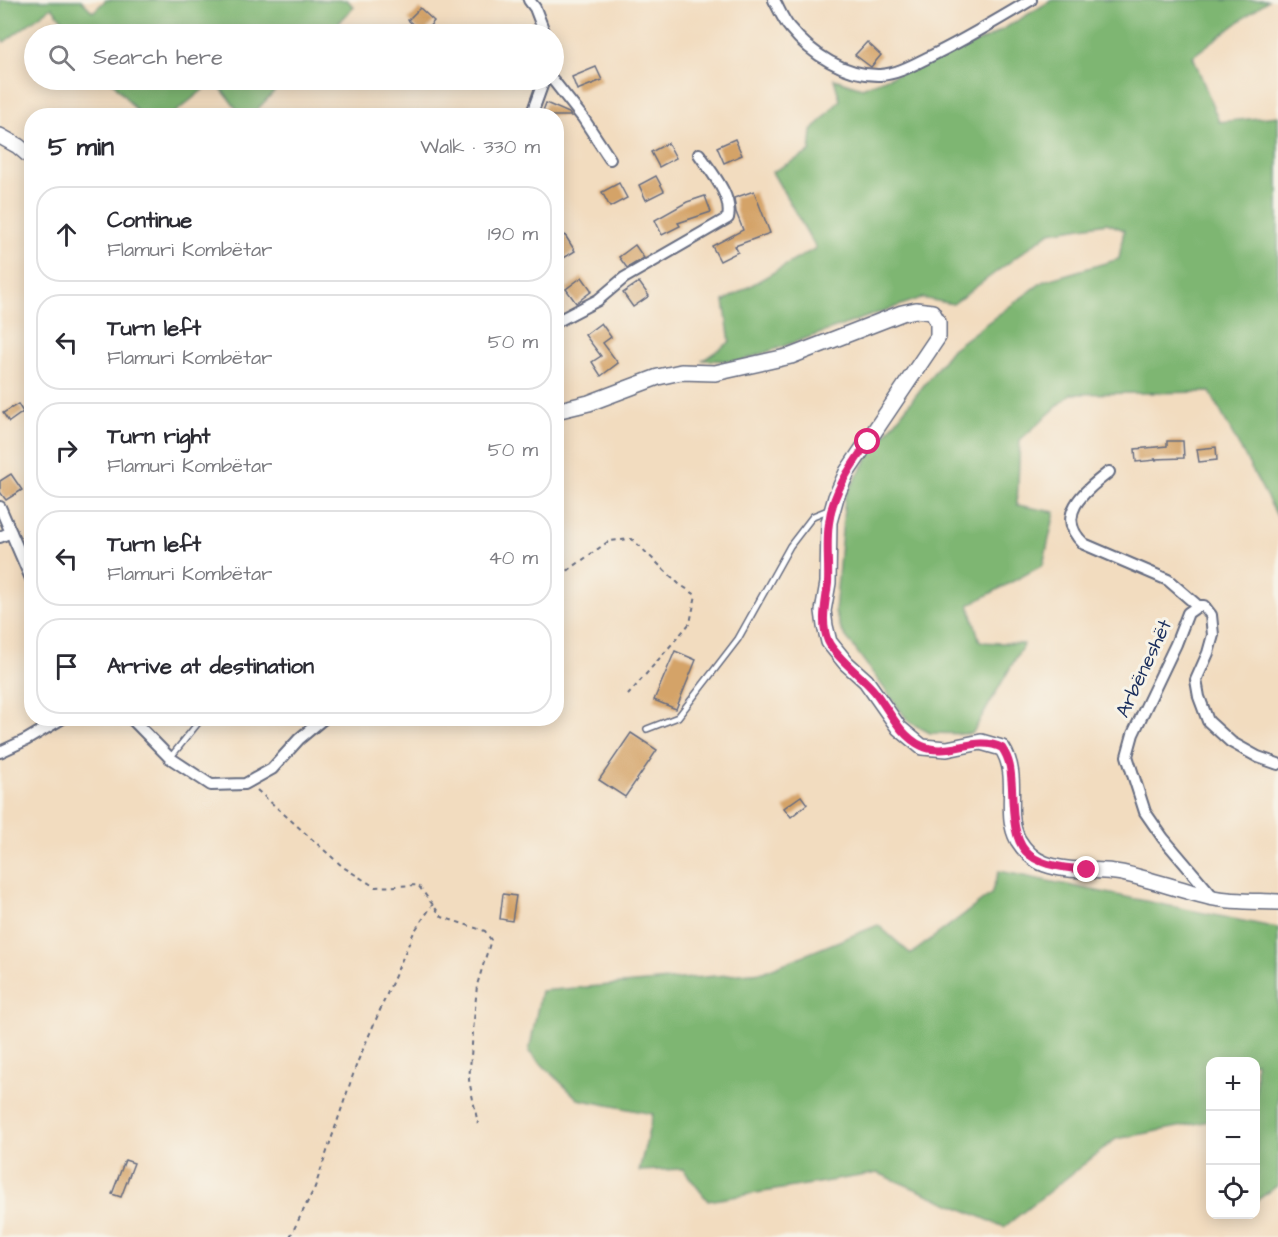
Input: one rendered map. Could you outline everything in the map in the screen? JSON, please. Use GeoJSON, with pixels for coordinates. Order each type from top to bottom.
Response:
{"type":"FeatureCollection","features":[{"type":"Feature","properties":{"kind":"street"},"geometry":{"type":"LineString","coordinates":[[529,0],[541,24]]}},
{"type":"Feature","properties":{"kind":"street"},"geometry":{"type":"LineString","coordinates":[[774,0],[788,26],[806,46],[849,71],[881,75],[903,69],[958,43],[1031,0]]}},
{"type":"Feature","properties":{"kind":"street"},"geometry":{"type":"LineString","coordinates":[[534,108],[540,90]]}},
{"type":"Feature","properties":{"kind":"street"},"geometry":{"type":"LineString","coordinates":[[561,90],[584,118],[610,159]]}},
{"type":"Feature","properties":{"kind":"street"},"geometry":{"type":"LineString","coordinates":[[0,136],[24,151]]}},
{"type":"Feature","properties":{"kind":"street"},"geometry":{"type":"LineString","coordinates":[[564,318],[598,300],[624,278],[728,218],[727,198],[699,154]]}},
{"type":"Feature","properties":{"kind":"street"},"geometry":{"type":"LineString","coordinates":[[564,409],[589,403],[658,377],[681,372],[715,373],[747,367],[791,356],[902,313],[916,310],[932,312],[938,322],[938,337],[847,472],[833,508],[829,522],[828,583],[823,611],[829,642],[846,663],[866,681],[899,728],[922,747],[947,749],[981,742],[1002,748],[1011,767],[1013,825],[1016,835],[1027,852],[1043,864],[1058,868],[1120,873],[1214,898],[1278,903]]}},
{"type":"Feature","properties":{"kind":"street"},"geometry":{"type":"LineString","coordinates":[[1108,472],[1083,492],[1072,513],[1070,524],[1074,535],[1084,544],[1167,580],[1198,606]]}},
{"type":"Feature","properties":{"kind":"street"},"geometry":{"type":"LineString","coordinates":[[0,507],[24,562]]}},
{"type":"Feature","properties":{"kind":"street"},"geometry":{"type":"LineString","coordinates":[[0,537],[11,532]]}},
{"type":"Feature","properties":{"kind":"street","name":"Arbëneshët"},"geometry":{"type":"LineString","coordinates":[[1214,898],[1163,838],[1145,812],[1127,756],[1132,734],[1176,644],[1188,613],[1198,606],[1204,606],[1211,615],[1213,635],[1196,680],[1198,697],[1208,721],[1231,742],[1278,765]]}},
{"type":"Feature","properties":{"kind":"street"},"geometry":{"type":"LineString","coordinates":[[0,753],[50,726]]}},
{"type":"Feature","properties":{"kind":"street"},"geometry":{"type":"LineString","coordinates":[[139,726],[170,758],[211,785],[248,783],[272,768],[315,726]]}},
{"type":"Feature","properties":{"kind":"lane"},"geometry":{"type":"LineString","coordinates":[[647,729],[678,717],[738,639],[796,538],[813,516],[833,508]]}},
{"type":"Feature","properties":{"kind":"lane"},"geometry":{"type":"LineString","coordinates":[[170,758],[196,726]]}},
{"type":"Feature","properties":{"kind":"path"},"geometry":{"type":"LineString","coordinates":[[564,573],[609,541],[632,539],[680,584],[696,595],[690,623],[628,695]]}},
{"type":"Feature","properties":{"kind":"path"},"geometry":{"type":"LineString","coordinates":[[248,783],[343,867],[375,887],[418,885],[442,917],[484,932],[491,940],[477,985],[469,1080],[478,1124]]}},
{"type":"Feature","properties":{"kind":"path"},"geometry":{"type":"LineString","coordinates":[[290,1237],[315,1187],[357,1063],[414,932],[433,904]]}},
{"type":"Feature","properties":{"kind":"green space"},"geometry":{"type":"Polygon","coordinates":[[[0,0],[81,0],[93,12],[106,0],[347,0],[354,7],[338,24],[66,24],[52,7],[29,24],[24,24],[24,27],[4,42],[0,37],[0,0]]]}},
{"type":"Feature","properties":{"kind":"green space"},"geometry":{"type":"Polygon","coordinates":[[[1052,0],[1268,0],[1193,56],[1219,122],[1278,116],[1278,518],[1210,392],[1071,394],[1020,440],[1017,505],[1055,512],[1043,565],[969,605],[980,642],[1024,644],[972,734],[930,733],[909,722],[841,630],[835,612],[845,496],[871,453],[952,349],[1044,281],[1119,259],[1124,230],[1107,223],[1050,232],[953,304],[921,298],[741,361],[703,360],[730,342],[724,301],[816,248],[772,172],[810,152],[812,131],[840,100],[834,79],[862,88],[990,37],[1052,0]]]}},
{"type":"Feature","properties":{"kind":"green space"},"geometry":{"type":"Polygon","coordinates":[[[119,90],[203,90],[181,108],[134,108],[119,90]]]}},
{"type":"Feature","properties":{"kind":"green space"},"geometry":{"type":"Polygon","coordinates":[[[222,90],[276,90],[259,108],[236,108],[222,90]]]}},
{"type":"Feature","properties":{"kind":"green space"},"geometry":{"type":"Polygon","coordinates":[[[999,871],[1278,928],[1278,1185],[1260,1198],[1260,1057],[1206,1057],[1206,1122],[1116,1139],[1004,1227],[878,1173],[708,1201],[683,1169],[639,1171],[653,1114],[578,1099],[529,1052],[541,991],[763,972],[878,925],[911,954],[991,894],[999,871]]]}},
{"type":"Feature","properties":{"kind":"building"},"geometry":{"type":"Polygon","coordinates":[[[420,8],[434,21],[431,24],[412,24],[408,20],[420,8]]]}},
{"type":"Feature","properties":{"kind":"building"},"geometry":{"type":"Polygon","coordinates":[[[867,42],[881,55],[871,67],[855,55],[867,42]]]}},
{"type":"Feature","properties":{"kind":"building"},"geometry":{"type":"Polygon","coordinates":[[[596,67],[602,80],[577,90],[572,77],[596,67]]]}},
{"type":"Feature","properties":{"kind":"building"},"geometry":{"type":"Polygon","coordinates":[[[546,103],[558,108],[544,108],[546,103]]]}},
{"type":"Feature","properties":{"kind":"building"},"geometry":{"type":"Polygon","coordinates":[[[564,111],[569,113],[571,116],[564,116],[564,111]]]}},
{"type":"Feature","properties":{"kind":"building"},"geometry":{"type":"Polygon","coordinates":[[[735,139],[742,155],[724,163],[717,147],[735,139]]]}},
{"type":"Feature","properties":{"kind":"building"},"geometry":{"type":"Polygon","coordinates":[[[668,143],[676,158],[659,167],[651,152],[668,143]]]}},
{"type":"Feature","properties":{"kind":"building"},"geometry":{"type":"Polygon","coordinates":[[[656,176],[664,191],[646,200],[639,185],[656,176]]]}},
{"type":"Feature","properties":{"kind":"building"},"geometry":{"type":"Polygon","coordinates":[[[619,183],[627,198],[610,207],[602,192],[619,183]]]}},
{"type":"Feature","properties":{"kind":"building"},"geometry":{"type":"Polygon","coordinates":[[[754,191],[770,233],[735,246],[738,252],[720,261],[712,246],[743,230],[736,212],[734,198],[754,191]]]}},
{"type":"Feature","properties":{"kind":"building"},"geometry":{"type":"Polygon","coordinates":[[[705,196],[711,212],[678,223],[680,226],[662,235],[655,220],[687,202],[705,196]]]}},
{"type":"Feature","properties":{"kind":"building"},"geometry":{"type":"Polygon","coordinates":[[[564,236],[575,251],[564,258],[564,236]]]}},
{"type":"Feature","properties":{"kind":"building"},"geometry":{"type":"Polygon","coordinates":[[[635,245],[644,258],[627,268],[619,257],[635,245]]]}},
{"type":"Feature","properties":{"kind":"building"},"geometry":{"type":"Polygon","coordinates":[[[582,277],[592,291],[576,303],[566,289],[582,277]]]}},
{"type":"Feature","properties":{"kind":"building"},"geometry":{"type":"Polygon","coordinates":[[[639,282],[649,296],[633,307],[623,293],[639,282]]]}},
{"type":"Feature","properties":{"kind":"building"},"geometry":{"type":"Polygon","coordinates":[[[601,323],[611,337],[603,343],[618,363],[601,376],[592,362],[601,356],[585,335],[601,323]]]}},
{"type":"Feature","properties":{"kind":"building"},"geometry":{"type":"Polygon","coordinates":[[[18,404],[23,412],[9,422],[3,413],[18,404]]]}},
{"type":"Feature","properties":{"kind":"building"},"geometry":{"type":"Polygon","coordinates":[[[1167,441],[1183,441],[1184,458],[1136,462],[1135,449],[1167,446],[1167,441]]]}},
{"type":"Feature","properties":{"kind":"building"},"geometry":{"type":"Polygon","coordinates":[[[1216,447],[1217,460],[1199,462],[1197,449],[1216,447]]]}},
{"type":"Feature","properties":{"kind":"building"},"geometry":{"type":"Polygon","coordinates":[[[11,474],[22,490],[6,500],[0,492],[0,481],[11,474]]]}},
{"type":"Feature","properties":{"kind":"building"},"geometry":{"type":"Polygon","coordinates":[[[675,651],[696,660],[676,709],[654,700],[675,651]]]}},
{"type":"Feature","properties":{"kind":"building"},"geometry":{"type":"Polygon","coordinates":[[[631,733],[657,750],[625,797],[599,780],[631,733]]]}},
{"type":"Feature","properties":{"kind":"building"},"geometry":{"type":"Polygon","coordinates":[[[801,796],[807,804],[791,817],[784,808],[801,796]]]}},
{"type":"Feature","properties":{"kind":"building"},"geometry":{"type":"Polygon","coordinates":[[[503,894],[516,896],[512,921],[500,919],[503,894]]]}},
{"type":"Feature","properties":{"kind":"building"},"geometry":{"type":"Polygon","coordinates":[[[125,1160],[134,1163],[121,1197],[112,1194],[125,1160]]]}},
{"type":"Feature","properties":{"kind":"route"},"geometry":{"type":"LineString","coordinates":[[868,442],[847,472],[836,497],[829,522],[828,583],[823,611],[829,642],[880,698],[899,728],[922,747],[947,749],[981,742],[1002,748],[1008,756],[1011,767],[1013,825],[1020,843],[1034,859],[1043,864],[1058,868],[1087,870]]}}]}
